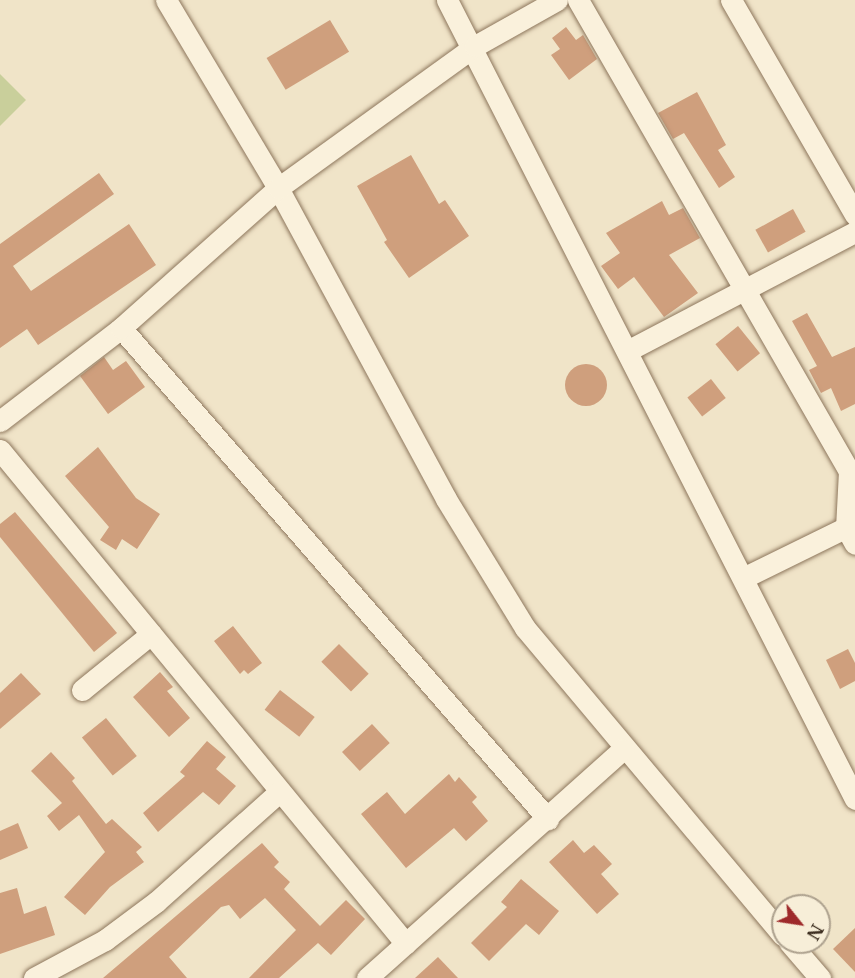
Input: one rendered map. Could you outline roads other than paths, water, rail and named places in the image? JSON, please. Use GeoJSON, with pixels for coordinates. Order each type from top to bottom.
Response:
{"type":"FeatureCollection","features":[{"type":"Feature","properties":{"kind":"street"},"geometry":{"type":"LineString","coordinates":[[166,0],[278,188],[446,499],[525,628],[623,749],[771,921]]}},
{"type":"Feature","properties":{"kind":"street"},"geometry":{"type":"LineString","coordinates":[[447,0],[475,46],[855,799]]}},
{"type":"Feature","properties":{"kind":"street"},"geometry":{"type":"LineString","coordinates":[[0,421],[122,328],[278,188],[475,46],[557,0]]}},
{"type":"Feature","properties":{"kind":"street"},"geometry":{"type":"LineString","coordinates":[[578,0],[849,471],[852,532],[743,578]]}},
{"type":"Feature","properties":{"kind":"street"},"geometry":{"type":"LineString","coordinates":[[731,0],[855,214]]}},
{"type":"Feature","properties":{"kind":"street"},"geometry":{"type":"LineString","coordinates":[[627,351],[855,232]]}},
{"type":"Feature","properties":{"kind":"street"},"geometry":{"type":"LineString","coordinates":[[122,328],[548,819]]}},
{"type":"Feature","properties":{"kind":"street"},"geometry":{"type":"LineString","coordinates":[[0,450],[406,944]]}},
{"type":"Feature","properties":{"kind":"street"},"geometry":{"type":"LineString","coordinates":[[82,690],[151,634]]}},
{"type":"Feature","properties":{"kind":"street"},"geometry":{"type":"LineString","coordinates":[[367,978],[548,819],[623,749]]}},
{"type":"Feature","properties":{"kind":"street"},"geometry":{"type":"LineString","coordinates":[[34,978],[105,940],[156,902],[280,791]]}},
{"type":"Feature","properties":{"kind":"street"},"geometry":{"type":"LineString","coordinates":[[799,954],[820,978]]}}]}
